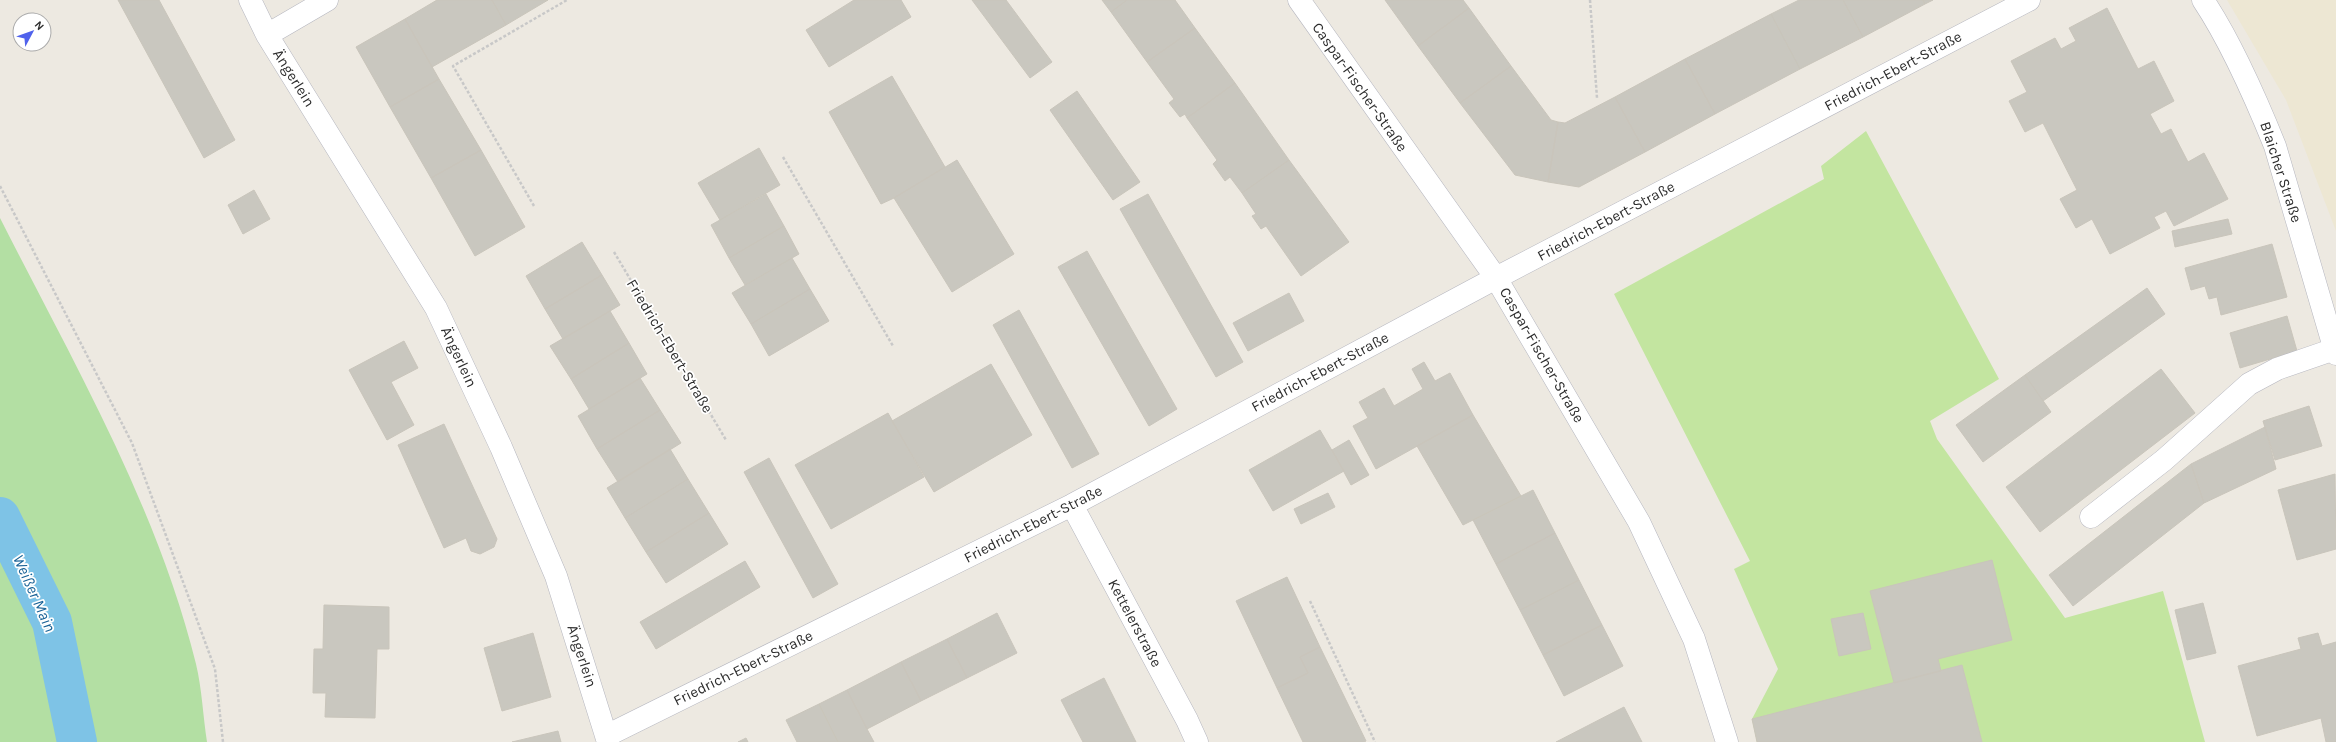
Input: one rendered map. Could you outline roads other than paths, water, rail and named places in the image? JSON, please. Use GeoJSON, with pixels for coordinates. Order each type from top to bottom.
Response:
{"type":"FeatureCollection","features":[{"type":"Feature","properties":{"kind":"street","name":"Ängerlein"},"geometry":{"type":"LineString","coordinates":[[250,0],[267,35],[436,308],[501,447],[556,576],[607,739]]}},
{"type":"Feature","properties":{"kind":"street"},"geometry":{"type":"LineString","coordinates":[[267,35],[327,0]]}},
{"type":"Feature","properties":{"kind":"street","name":"Caspar-Fischer-Straße"},"geometry":{"type":"LineString","coordinates":[[1299,0],[1496,278],[1639,522],[1694,640],[1727,742]]}},
{"type":"Feature","properties":{"kind":"street","name":"Friedrich-Ebert-Straße"},"geometry":{"type":"LineString","coordinates":[[607,739],[1072,505],[1496,278],[2029,0]]}},
{"type":"Feature","properties":{"kind":"street","name":"Blaicher Straße"},"geometry":{"type":"LineString","coordinates":[[2202,0],[2239,66],[2274,146],[2335,351]]}},
{"type":"Feature","properties":{"kind":"street"},"geometry":{"type":"LineString","coordinates":[[2091,517],[2164,460],[2249,384],[2277,369],[2335,351]]}},
{"type":"Feature","properties":{"kind":"street","name":"Kettelerstraße"},"geometry":{"type":"LineString","coordinates":[[1072,505],[1187,720],[1197,742]]}},
{"type":"Feature","properties":{"kind":"waterway","name":"Weißer Main"},"geometry":{"type":"LineString","coordinates":[[0,517],[52,622],[77,742]]}}]}
